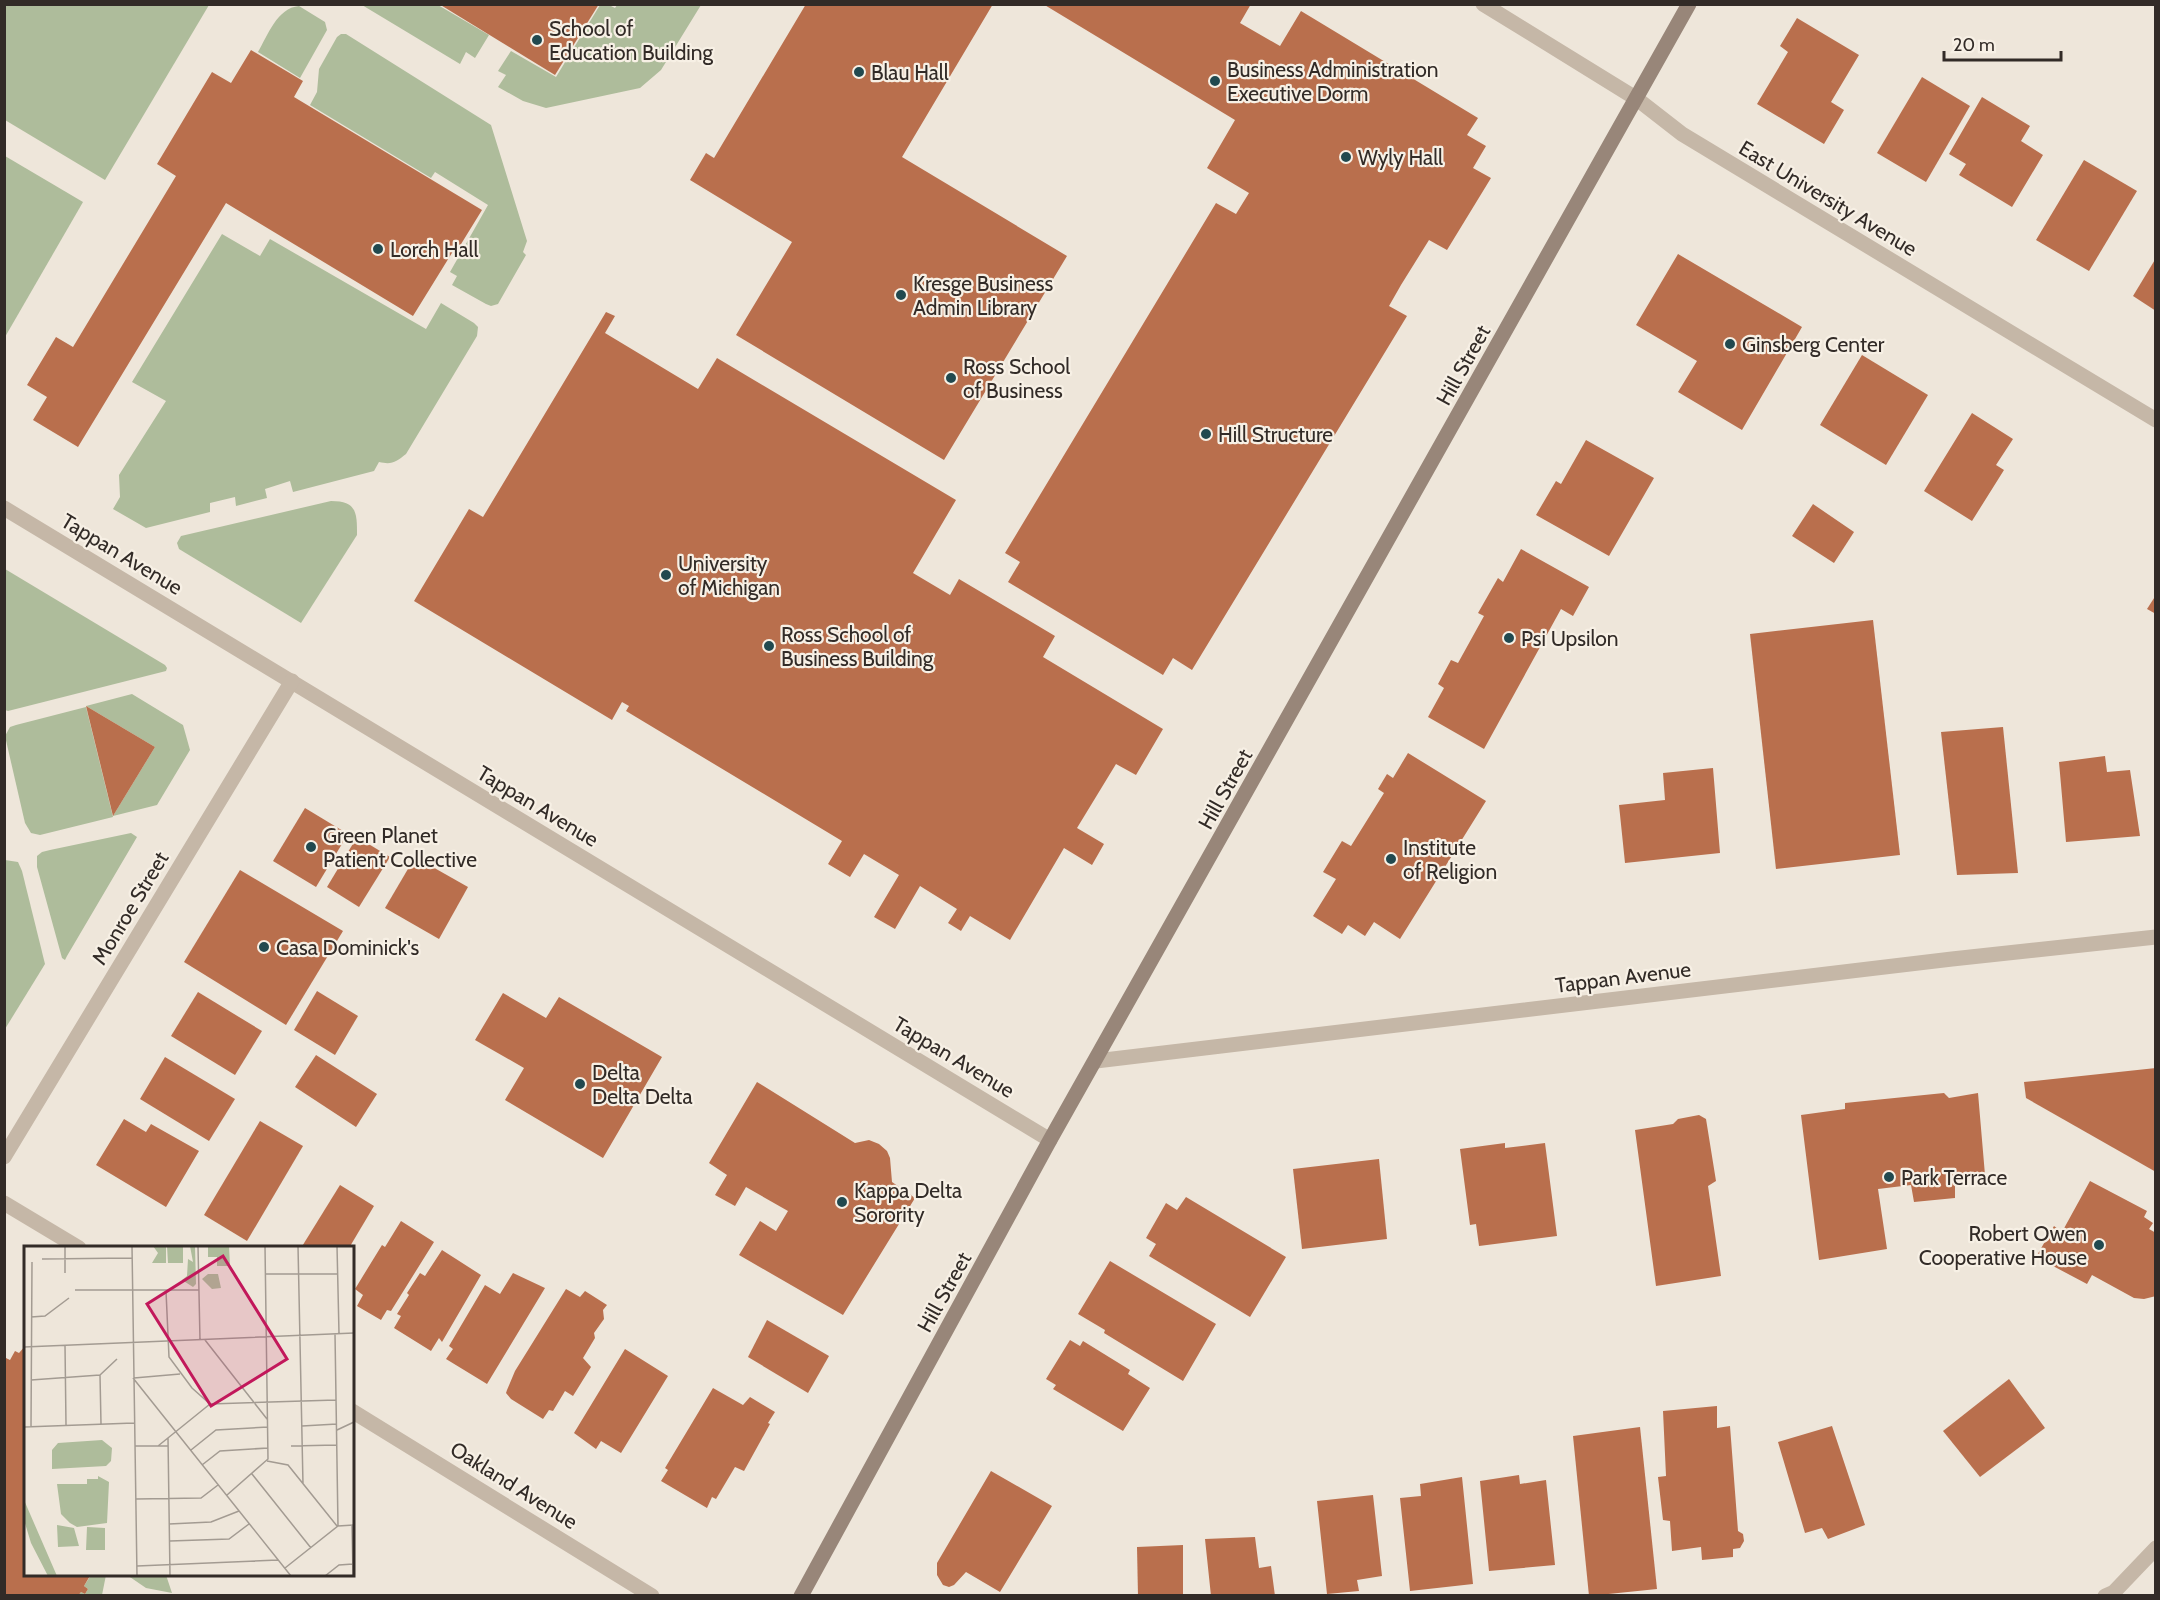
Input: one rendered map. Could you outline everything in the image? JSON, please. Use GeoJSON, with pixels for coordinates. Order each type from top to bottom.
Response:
{"type":"FeatureCollection","features":[{"type":"Feature","properties":{"kind":"street","name":"East University Avenue"},"geometry":{"type":"LineString","coordinates":[[1483,4],[1637,99],[1682,134],[2156,420]]}},
{"type":"Feature","properties":{"kind":"street","name":"Hill Street"},"geometry":{"type":"LineString","coordinates":[[801,1596],[1050,1140],[1689,4]]}},
{"type":"Feature","properties":{"kind":"street","name":"Tappan Avenue"},"geometry":{"type":"LineString","coordinates":[[4,508],[1050,1140]]}},
{"type":"Feature","properties":{"kind":"street","name":"Monroe Street"},"geometry":{"type":"LineString","coordinates":[[4,1157],[292,681]]}},
{"type":"Feature","properties":{"kind":"street","name":"Tappan Avenue"},"geometry":{"type":"LineString","coordinates":[[1096,1061],[1963,957],[2156,937]]}},
{"type":"Feature","properties":{"kind":"street"},"geometry":{"type":"LineString","coordinates":[[4,1203],[76,1246]]}},
{"type":"Feature","properties":{"kind":"street","name":"Oakland Avenue"},"geometry":{"type":"LineString","coordinates":[[354,1412],[652,1596]]}},
{"type":"Feature","properties":{"kind":"street"},"geometry":{"type":"LineString","coordinates":[[2111,1594],[2156,1548]]}},
{"type":"Feature","properties":{"kind":"green space"},"geometry":{"type":"Polygon","coordinates":[[[5,4],[209,5],[105,180],[5,120],[5,4]]]}},
{"type":"Feature","properties":{"kind":"green space"},"geometry":{"type":"Polygon","coordinates":[[[362,5],[438,5],[489,35],[475,58],[466,52],[460,64],[362,5]]]}},
{"type":"Feature","properties":{"kind":"green space"},"geometry":{"type":"Polygon","coordinates":[[[600,5],[615,8],[617,5],[701,5],[661,70],[640,88],[546,108],[523,101],[498,87],[506,75],[498,71],[511,51],[556,77],[600,5]]]}},
{"type":"Feature","properties":{"kind":"green space"},"geometry":{"type":"Polygon","coordinates":[[[299,6],[325,22],[327,30],[300,78],[258,52],[279,17],[291,8],[299,6]]]}},
{"type":"Feature","properties":{"kind":"green space"},"geometry":{"type":"Polygon","coordinates":[[[341,34],[346,34],[491,125],[527,241],[523,252],[526,255],[498,304],[491,306],[486,304],[452,285],[457,276],[450,272],[488,205],[435,172],[431,178],[310,105],[317,92],[319,69],[341,34]]]}},
{"type":"Feature","properties":{"kind":"green space"},"geometry":{"type":"Polygon","coordinates":[[[5,156],[83,202],[5,337],[5,156]]]}},
{"type":"Feature","properties":{"kind":"green space"},"geometry":{"type":"Polygon","coordinates":[[[222,234],[260,256],[270,239],[426,329],[441,303],[474,323],[478,327],[477,336],[406,454],[396,461],[379,462],[374,471],[293,492],[290,481],[265,489],[267,498],[236,506],[235,497],[210,503],[210,512],[146,528],[113,509],[120,497],[119,475],[166,401],[132,382],[222,234]]]}},
{"type":"Feature","properties":{"kind":"green space"},"geometry":{"type":"Polygon","coordinates":[[[331,501],[351,506],[356,515],[357,535],[301,623],[179,549],[177,543],[181,536],[331,501]]]}},
{"type":"Feature","properties":{"kind":"green space"},"geometry":{"type":"Polygon","coordinates":[[[5,569],[165,665],[166,671],[5,710],[5,569]]]}},
{"type":"Feature","properties":{"kind":"green space"},"geometry":{"type":"Polygon","coordinates":[[[132,694],[183,725],[190,750],[157,805],[113,816],[155,747],[86,706],[132,694]]]}},
{"type":"Feature","properties":{"kind":"green space"},"geometry":{"type":"Polygon","coordinates":[[[86,707],[113,817],[40,835],[31,833],[25,823],[5,736],[10,727],[86,707]]]}},
{"type":"Feature","properties":{"kind":"green space"},"geometry":{"type":"Polygon","coordinates":[[[131,833],[137,837],[65,960],[62,958],[37,867],[37,856],[50,850],[131,833]]]}},
{"type":"Feature","properties":{"kind":"green space"},"geometry":{"type":"Polygon","coordinates":[[[5,860],[18,862],[22,871],[45,964],[5,1029],[5,860]]]}},
{"type":"Feature","properties":{"kind":"green space"},"geometry":{"type":"Polygon","coordinates":[[[90,1576],[106,1576],[102,1595],[78,1596],[81,1592],[85,1594],[88,1589],[84,1586],[90,1576]]]}},
{"type":"Feature","properties":{"kind":"green space"},"geometry":{"type":"Polygon","coordinates":[[[128,1576],[166,1576],[172,1593],[146,1588],[128,1576]]]}},
{"type":"Feature","properties":{"kind":"building","name":"School of Education Building"},"geometry":{"type":"Polygon","coordinates":[[[439,4],[599,4],[555,75],[439,4]]]}},
{"type":"Feature","properties":{"kind":"building","name":"Kresge Business Admin Library"},"geometry":{"type":"Polygon","coordinates":[[[806,4],[993,4],[902,157],[1067,256],[944,460],[736,335],[792,242],[690,180],[706,153],[714,158],[806,4]]]}},
{"type":"Feature","properties":{"kind":"building","name":"Hill Structure"},"geometry":{"type":"Polygon","coordinates":[[[1043,4],[1251,4],[1240,23],[1280,46],[1301,11],[1478,118],[1467,135],[1486,146],[1473,168],[1491,178],[1447,250],[1429,240],[1401,285],[1389,306],[1407,316],[1192,670],[1173,658],[1163,675],[1008,582],[1020,562],[1005,553],[1216,203],[1236,214],[1249,193],[1207,168],[1235,120],[1043,4]]]}},
{"type":"Feature","properties":{"kind":"building"},"geometry":{"type":"Polygon","coordinates":[[[1797,18],[1859,55],[1831,102],[1844,110],[1824,144],[1757,104],[1788,52],[1780,46],[1797,18]]]}},
{"type":"Feature","properties":{"kind":"building","name":"Lorch Hall"},"geometry":{"type":"Polygon","coordinates":[[[251,50],[303,81],[294,97],[482,210],[458,249],[455,248],[413,316],[226,203],[78,447],[33,420],[47,397],[27,385],[56,337],[73,347],[176,176],[157,164],[212,72],[231,83],[251,50]]]}},
{"type":"Feature","properties":{"kind":"building"},"geometry":{"type":"Polygon","coordinates":[[[1922,77],[1970,106],[1926,182],[1877,153],[1922,77]]]}},
{"type":"Feature","properties":{"kind":"building"},"geometry":{"type":"Polygon","coordinates":[[[1982,97],[2030,126],[2021,141],[2043,155],[2012,207],[1959,175],[1966,164],[1949,154],[1982,97]]]}},
{"type":"Feature","properties":{"kind":"building"},"geometry":{"type":"Polygon","coordinates":[[[2084,160],[2137,191],[2089,271],[2036,240],[2084,160]]]}},
{"type":"Feature","properties":{"kind":"building","name":"Ginsberg Center"},"geometry":{"type":"Polygon","coordinates":[[[1678,254],[1802,327],[1742,430],[1678,392],[1697,361],[1636,325],[1678,254]]]}},
{"type":"Feature","properties":{"kind":"building"},"geometry":{"type":"Polygon","coordinates":[[[2156,258],[2156,311],[2133,296],[2156,258]]]}},
{"type":"Feature","properties":{"kind":"building","name":"Ross School of Business Building"},"geometry":{"type":"Polygon","coordinates":[[[606,312],[615,316],[605,333],[698,389],[717,358],[956,500],[913,573],[950,595],[959,579],[1055,636],[1043,657],[1163,729],[1136,775],[1116,764],[1077,828],[1104,844],[1092,865],[1064,848],[1010,940],[970,916],[961,931],[948,923],[957,909],[920,886],[895,929],[874,917],[899,875],[864,854],[850,877],[828,864],[842,841],[626,711],[629,706],[622,702],[612,720],[414,601],[469,509],[483,517],[606,312]]]}},
{"type":"Feature","properties":{"kind":"building"},"geometry":{"type":"Polygon","coordinates":[[[1862,355],[1928,395],[1886,465],[1820,425],[1862,355]]]}},
{"type":"Feature","properties":{"kind":"building"},"geometry":{"type":"Polygon","coordinates":[[[1972,413],[2013,439],[1996,465],[2004,470],[1972,521],[1924,491],[1972,413]]]}},
{"type":"Feature","properties":{"kind":"building"},"geometry":{"type":"Polygon","coordinates":[[[1586,440],[1654,478],[1609,556],[1536,515],[1556,481],[1561,484],[1586,440]]]}},
{"type":"Feature","properties":{"kind":"building"},"geometry":{"type":"Polygon","coordinates":[[[1813,504],[1854,532],[1834,563],[1792,536],[1813,504]]]}},
{"type":"Feature","properties":{"kind":"building","name":"Psi Upsilon"},"geometry":{"type":"Polygon","coordinates":[[[1521,549],[1589,587],[1573,616],[1561,609],[1484,749],[1428,717],[1444,688],[1438,684],[1451,660],[1458,663],[1484,616],[1478,613],[1498,578],[1503,582],[1521,549]]]}},
{"type":"Feature","properties":{"kind":"building"},"geometry":{"type":"Polygon","coordinates":[[[2156,595],[2156,614],[2147,609],[2156,595]]]}},
{"type":"Feature","properties":{"kind":"building"},"geometry":{"type":"Polygon","coordinates":[[[1873,620],[1900,855],[1776,869],[1750,634],[1873,620]]]}},
{"type":"Feature","properties":{"kind":"building"},"geometry":{"type":"Polygon","coordinates":[[[86,706],[155,747],[113,816],[86,706]]]}},
{"type":"Feature","properties":{"kind":"building"},"geometry":{"type":"Polygon","coordinates":[[[2003,727],[2018,873],[1957,875],[1941,732],[2003,727]]]}},
{"type":"Feature","properties":{"kind":"building","name":"Institute of Religion"},"geometry":{"type":"Polygon","coordinates":[[[1408,753],[1486,801],[1400,939],[1374,922],[1365,936],[1348,925],[1342,934],[1313,916],[1336,879],[1323,872],[1342,841],[1351,846],[1384,793],[1378,789],[1387,774],[1393,778],[1408,753]]]}},
{"type":"Feature","properties":{"kind":"building"},"geometry":{"type":"Polygon","coordinates":[[[2105,756],[2107,772],[2130,770],[2140,836],[2066,842],[2059,762],[2105,756]]]}},
{"type":"Feature","properties":{"kind":"building"},"geometry":{"type":"Polygon","coordinates":[[[1713,768],[1720,853],[1625,863],[1619,805],[1665,800],[1663,773],[1713,768]]]}},
{"type":"Feature","properties":{"kind":"building","name":"Green Planet Patient Collective"},"geometry":{"type":"Polygon","coordinates":[[[305,808],[348,834],[316,887],[273,861],[305,808]]]}},
{"type":"Feature","properties":{"kind":"building"},"geometry":{"type":"Polygon","coordinates":[[[357,837],[390,857],[359,907],[327,887],[357,837]]]}},
{"type":"Feature","properties":{"kind":"building"},"geometry":{"type":"Polygon","coordinates":[[[415,857],[468,887],[439,939],[385,908],[415,857]]]}},
{"type":"Feature","properties":{"kind":"building","name":"Casa Dominick's"},"geometry":{"type":"Polygon","coordinates":[[[240,870],[343,931],[286,1025],[184,962],[240,870]]]}},
{"type":"Feature","properties":{"kind":"building"},"geometry":{"type":"Polygon","coordinates":[[[317,991],[358,1016],[335,1055],[294,1030],[317,991]]]}},
{"type":"Feature","properties":{"kind":"building"},"geometry":{"type":"Polygon","coordinates":[[[198,992],[262,1031],[235,1075],[171,1036],[198,992]]]}},
{"type":"Feature","properties":{"kind":"building","name":"Delta Delta Delta"},"geometry":{"type":"Polygon","coordinates":[[[503,993],[546,1018],[559,997],[662,1057],[603,1158],[505,1100],[524,1068],[475,1040],[503,993]]]}},
{"type":"Feature","properties":{"kind":"building"},"geometry":{"type":"Polygon","coordinates":[[[316,1055],[377,1094],[356,1127],[295,1087],[316,1055]]]}},
{"type":"Feature","properties":{"kind":"building"},"geometry":{"type":"Polygon","coordinates":[[[165,1057],[235,1099],[209,1141],[140,1099],[165,1057]]]}},
{"type":"Feature","properties":{"kind":"building"},"geometry":{"type":"Polygon","coordinates":[[[2156,1068],[2156,1172],[2026,1098],[2024,1082],[2156,1068]]]}},
{"type":"Feature","properties":{"kind":"building","name":"Kappa Delta Sorority"},"geometry":{"type":"Polygon","coordinates":[[[757,1082],[855,1143],[869,1140],[879,1144],[887,1151],[890,1158],[892,1182],[915,1198],[843,1315],[739,1255],[760,1221],[776,1231],[788,1211],[746,1187],[735,1206],[715,1195],[727,1175],[709,1163],[757,1082]]]}},
{"type":"Feature","properties":{"kind":"building","name":"Park Terrace"},"geometry":{"type":"Polygon","coordinates":[[[1944,1093],[1949,1098],[1978,1093],[1985,1175],[1955,1179],[1955,1198],[1914,1202],[1911,1185],[1878,1189],[1887,1249],[1819,1260],[1801,1115],[1845,1109],[1845,1103],[1944,1093]]]}},
{"type":"Feature","properties":{"kind":"building"},"geometry":{"type":"Polygon","coordinates":[[[1699,1115],[1706,1119],[1716,1181],[1708,1186],[1721,1276],[1656,1286],[1635,1130],[1673,1124],[1678,1119],[1699,1115]]]}},
{"type":"Feature","properties":{"kind":"building"},"geometry":{"type":"Polygon","coordinates":[[[124,1119],[146,1132],[151,1124],[199,1151],[166,1207],[96,1165],[124,1119]]]}},
{"type":"Feature","properties":{"kind":"building"},"geometry":{"type":"Polygon","coordinates":[[[260,1121],[303,1146],[247,1241],[204,1215],[260,1121]]]}},
{"type":"Feature","properties":{"kind":"building"},"geometry":{"type":"Polygon","coordinates":[[[1505,1143],[1505,1148],[1545,1143],[1557,1236],[1479,1246],[1476,1224],[1470,1225],[1460,1149],[1505,1143]]]}},
{"type":"Feature","properties":{"kind":"building"},"geometry":{"type":"Polygon","coordinates":[[[1379,1159],[1387,1239],[1302,1249],[1293,1169],[1379,1159]]]}},
{"type":"Feature","properties":{"kind":"building","name":"Robert Owen Cooperative House"},"geometry":{"type":"Polygon","coordinates":[[[2090,1181],[2147,1211],[2144,1217],[2153,1223],[2149,1229],[2156,1233],[2156,1296],[2144,1299],[2134,1298],[2092,1275],[2087,1284],[2036,1257],[2054,1226],[2062,1232],[2090,1181]]]}},
{"type":"Feature","properties":{"kind":"building"},"geometry":{"type":"Polygon","coordinates":[[[340,1185],[374,1206],[350,1246],[302,1246],[340,1185]]]}},
{"type":"Feature","properties":{"kind":"building"},"geometry":{"type":"Polygon","coordinates":[[[1186,1197],[1286,1257],[1250,1317],[1149,1256],[1156,1244],[1146,1238],[1166,1203],[1177,1210],[1186,1197]]]}},
{"type":"Feature","properties":{"kind":"building"},"geometry":{"type":"Polygon","coordinates":[[[401,1221],[434,1242],[391,1311],[387,1310],[381,1320],[357,1306],[363,1295],[355,1289],[382,1245],[385,1247],[401,1221]]]}},
{"type":"Feature","properties":{"kind":"building"},"geometry":{"type":"Polygon","coordinates":[[[442,1250],[481,1275],[442,1342],[439,1338],[431,1351],[394,1328],[401,1316],[397,1314],[409,1295],[407,1293],[420,1273],[425,1276],[442,1250]]]}},
{"type":"Feature","properties":{"kind":"building"},"geometry":{"type":"Polygon","coordinates":[[[1110,1261],[1216,1324],[1183,1381],[1104,1333],[1105,1330],[1078,1314],[1110,1261]]]}},
{"type":"Feature","properties":{"kind":"building"},"geometry":{"type":"Polygon","coordinates":[[[513,1273],[545,1288],[487,1384],[446,1359],[453,1349],[449,1346],[485,1285],[500,1294],[513,1273]]]}},
{"type":"Feature","properties":{"kind":"building"},"geometry":{"type":"Polygon","coordinates":[[[566,1289],[580,1297],[585,1291],[607,1305],[603,1310],[604,1319],[594,1333],[595,1338],[583,1358],[591,1367],[573,1396],[565,1391],[553,1411],[549,1410],[543,1419],[511,1399],[506,1393],[515,1371],[566,1289]]]}},
{"type":"Feature","properties":{"kind":"building"},"geometry":{"type":"Polygon","coordinates":[[[767,1320],[829,1356],[808,1393],[748,1357],[767,1320]]]}},
{"type":"Feature","properties":{"kind":"building"},"geometry":{"type":"Polygon","coordinates":[[[1070,1340],[1080,1346],[1083,1341],[1130,1370],[1128,1374],[1150,1388],[1123,1431],[1053,1389],[1056,1385],[1046,1379],[1070,1340]]]}},
{"type":"Feature","properties":{"kind":"building"},"geometry":{"type":"Polygon","coordinates":[[[24,1347],[24,1576],[90,1576],[84,1586],[88,1589],[85,1594],[81,1592],[78,1596],[4,1596],[4,1357],[10,1360],[15,1351],[19,1353],[24,1347]]]}},
{"type":"Feature","properties":{"kind":"building"},"geometry":{"type":"Polygon","coordinates":[[[625,1349],[668,1376],[621,1453],[601,1441],[596,1449],[574,1433],[625,1349]]]}},
{"type":"Feature","properties":{"kind":"building"},"geometry":{"type":"Polygon","coordinates":[[[2009,1379],[2045,1428],[1980,1477],[1943,1431],[2009,1379]]]}},
{"type":"Feature","properties":{"kind":"building"},"geometry":{"type":"Polygon","coordinates":[[[713,1388],[743,1405],[750,1397],[775,1412],[744,1471],[735,1467],[716,1499],[712,1497],[707,1508],[661,1481],[668,1470],[665,1468],[713,1388]]]}},
{"type":"Feature","properties":{"kind":"building"},"geometry":{"type":"Polygon","coordinates":[[[1717,1406],[1717,1428],[1730,1426],[1738,1531],[1743,1534],[1744,1541],[1740,1548],[1733,1549],[1733,1557],[1702,1560],[1701,1547],[1672,1551],[1670,1521],[1663,1520],[1658,1477],[1666,1476],[1663,1411],[1717,1406]]]}},
{"type":"Feature","properties":{"kind":"building"},"geometry":{"type":"Polygon","coordinates":[[[1832,1426],[1865,1525],[1828,1539],[1822,1528],[1805,1533],[1778,1442],[1832,1426]]]}},
{"type":"Feature","properties":{"kind":"building"},"geometry":{"type":"Polygon","coordinates":[[[1640,1427],[1657,1589],[1589,1596],[1573,1436],[1640,1427]]]}},
{"type":"Feature","properties":{"kind":"building"},"geometry":{"type":"Polygon","coordinates":[[[991,1471],[1052,1506],[1000,1592],[966,1572],[954,1585],[949,1587],[943,1585],[937,1575],[937,1563],[991,1471]]]}},
{"type":"Feature","properties":{"kind":"building"},"geometry":{"type":"Polygon","coordinates":[[[1519,1475],[1520,1484],[1546,1480],[1555,1565],[1489,1571],[1480,1481],[1519,1475]]]}},
{"type":"Feature","properties":{"kind":"building"},"geometry":{"type":"Polygon","coordinates":[[[1462,1477],[1473,1584],[1410,1591],[1400,1498],[1421,1496],[1420,1484],[1462,1477]]]}},
{"type":"Feature","properties":{"kind":"building"},"geometry":{"type":"Polygon","coordinates":[[[1373,1495],[1382,1576],[1357,1580],[1359,1591],[1327,1594],[1317,1501],[1373,1495]]]}},
{"type":"Feature","properties":{"kind":"building"},"geometry":{"type":"Polygon","coordinates":[[[1255,1537],[1259,1568],[1271,1566],[1275,1596],[1211,1596],[1205,1539],[1255,1537]]]}},
{"type":"Feature","properties":{"kind":"building"},"geometry":{"type":"Polygon","coordinates":[[[1183,1545],[1183,1596],[1138,1596],[1137,1547],[1183,1545]]]}},
{"type":"Feature","properties":{"kind":"place","name":"School of Education Building"},"geometry":{"type":"Point","coordinates":[537,40]}},
{"type":"Feature","properties":{"kind":"place","name":"Blau Hall"},"geometry":{"type":"Point","coordinates":[859,72]}},
{"type":"Feature","properties":{"kind":"place","name":"Business Administration Executive Dorm"},"geometry":{"type":"Point","coordinates":[1215,81]}},
{"type":"Feature","properties":{"kind":"place","name":"Wyly Hall"},"geometry":{"type":"Point","coordinates":[1346,157]}},
{"type":"Feature","properties":{"kind":"place","name":"Lorch Hall"},"geometry":{"type":"Point","coordinates":[378,249]}},
{"type":"Feature","properties":{"kind":"place","name":"Kresge Business Admin Library"},"geometry":{"type":"Point","coordinates":[901,295]}},
{"type":"Feature","properties":{"kind":"place","name":"Ginsberg Center"},"geometry":{"type":"Point","coordinates":[1730,344]}},
{"type":"Feature","properties":{"kind":"place","name":"Ross School of Business"},"geometry":{"type":"Point","coordinates":[951,378]}},
{"type":"Feature","properties":{"kind":"place","name":"Hill Structure"},"geometry":{"type":"Point","coordinates":[1206,434]}},
{"type":"Feature","properties":{"kind":"place","name":"University of Michigan"},"geometry":{"type":"Point","coordinates":[666,575]}},
{"type":"Feature","properties":{"kind":"place","name":"Psi Upsilon"},"geometry":{"type":"Point","coordinates":[1509,638]}},
{"type":"Feature","properties":{"kind":"place","name":"Ross School of Business Building"},"geometry":{"type":"Point","coordinates":[769,646]}},
{"type":"Feature","properties":{"kind":"place","name":"Green Planet Patient Collective"},"geometry":{"type":"Point","coordinates":[311,847]}},
{"type":"Feature","properties":{"kind":"place","name":"Institute of Religion"},"geometry":{"type":"Point","coordinates":[1391,859]}},
{"type":"Feature","properties":{"kind":"place","name":"Casa Dominick's"},"geometry":{"type":"Point","coordinates":[264,947]}},
{"type":"Feature","properties":{"kind":"place","name":"Delta Delta Delta"},"geometry":{"type":"Point","coordinates":[580,1084]}},
{"type":"Feature","properties":{"kind":"place","name":"Park Terrace"},"geometry":{"type":"Point","coordinates":[1889,1177]}},
{"type":"Feature","properties":{"kind":"place","name":"Kappa Delta Sorority"},"geometry":{"type":"Point","coordinates":[842,1202]}},
{"type":"Feature","properties":{"kind":"place","name":"Robert Owen Cooperative House"},"geometry":{"type":"Point","coordinates":[2099,1245]}}]}
